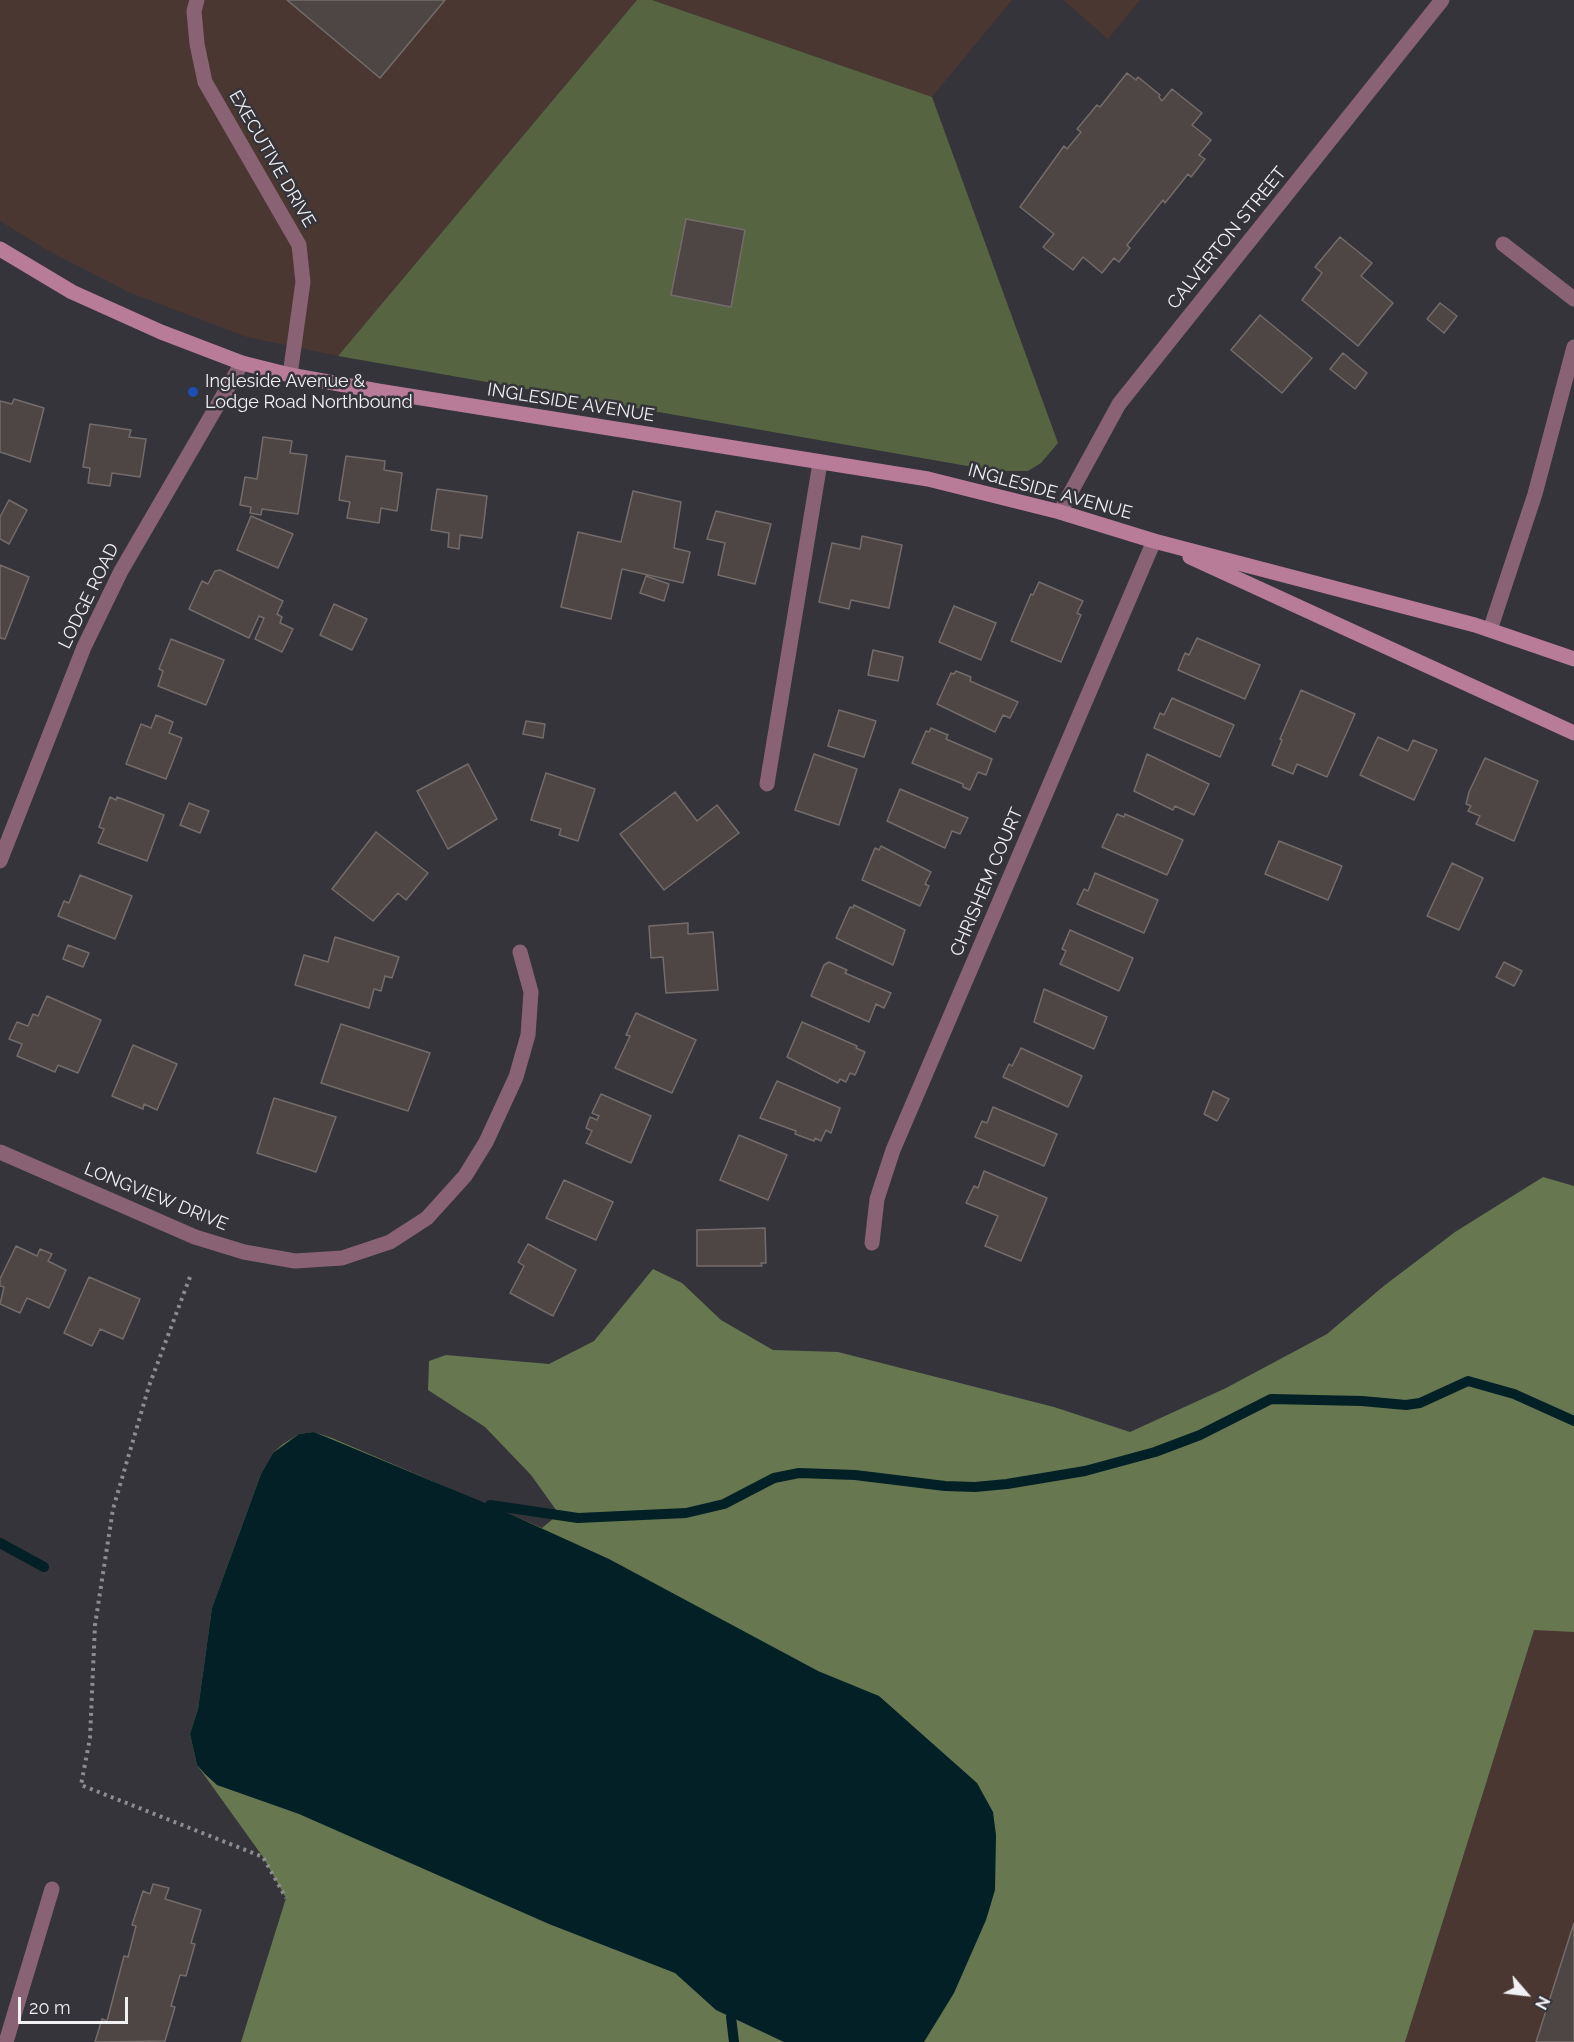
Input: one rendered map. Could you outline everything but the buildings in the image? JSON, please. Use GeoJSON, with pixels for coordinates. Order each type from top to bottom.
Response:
{"type":"FeatureCollection","features":[{"type":"Feature","properties":{"kind":"main road","name":"INGLESIDE AVENUE"},"geometry":{"type":"LineString","coordinates":[[0,249],[72,292],[161,332],[242,363],[290,375],[928,479],[1060,512],[1154,541],[1338,587],[1490,630],[1574,659]]}},
{"type":"Feature","properties":{"kind":"main road","name":"INGLESIDE AVENUE"},"geometry":{"type":"LineString","coordinates":[[1154,541],[1574,733]]}},
{"type":"Feature","properties":{"kind":"street","name":"EXECUTIVE DRIVE"},"geometry":{"type":"LineString","coordinates":[[197,0],[195,11],[197,44],[205,82],[299,245],[303,282],[290,375]]}},
{"type":"Feature","properties":{"kind":"street","name":"CALVERTON STREET"},"geometry":{"type":"LineString","coordinates":[[1060,512],[1119,404],[1439,1]]}},
{"type":"Feature","properties":{"kind":"street"},"geometry":{"type":"LineString","coordinates":[[1503,244],[1574,298]]}},
{"type":"Feature","properties":{"kind":"street"},"geometry":{"type":"LineString","coordinates":[[1490,630],[1535,495],[1574,347]]}},
{"type":"Feature","properties":{"kind":"street","name":"LODGE ROAD"},"geometry":{"type":"LineString","coordinates":[[0,861],[80,657],[111,593],[242,363]]}},
{"type":"Feature","properties":{"kind":"street"},"geometry":{"type":"LineString","coordinates":[[767,784],[820,463]]}},
{"type":"Feature","properties":{"kind":"street","name":"CHRISHEM COURT"},"geometry":{"type":"LineString","coordinates":[[872,1243],[877,1199],[893,1150],[1154,541]]}},
{"type":"Feature","properties":{"kind":"street","name":"LONGVIEW DRIVE"},"geometry":{"type":"LineString","coordinates":[[0,1152],[195,1237],[244,1252],[295,1261],[342,1258],[390,1242],[427,1218],[465,1176],[486,1142],[511,1088],[528,1035],[531,992],[520,952]]}},
{"type":"Feature","properties":{"kind":"street"},"geometry":{"type":"LineString","coordinates":[[6,2042],[52,1889]]}},
{"type":"Feature","properties":{"kind":"path"},"geometry":{"type":"LineString","coordinates":[[190,1277],[149,1386],[113,1509],[95,1625],[90,1738],[81,1785],[263,1857],[286,1898]]}},
{"type":"Feature","properties":{"kind":"shaded area"},"geometry":{"type":"Polygon","coordinates":[[[0,0],[637,0],[338,356],[247,337],[128,292],[45,249],[0,221],[0,0]]]}},
{"type":"Feature","properties":{"kind":"shaded area"},"geometry":{"type":"Polygon","coordinates":[[[652,0],[1012,0],[932,97],[652,0]]]}},
{"type":"Feature","properties":{"kind":"shaded area"},"geometry":{"type":"Polygon","coordinates":[[[1063,0],[1140,0],[1108,39],[1063,0]]]}},
{"type":"Feature","properties":{"kind":"shaded area"},"geometry":{"type":"Polygon","coordinates":[[[1574,1524],[1574,2042],[1405,2042],[1534,1629],[1574,1524]]]}},
{"type":"Feature","properties":{"kind":"green space"},"geometry":{"type":"Polygon","coordinates":[[[637,0],[652,0],[932,97],[1058,443],[1041,463],[1028,471],[996,471],[338,356],[637,0]]]}},
{"type":"Feature","properties":{"kind":"green space"},"geometry":{"type":"Polygon","coordinates":[[[1543,1177],[1574,1186],[1574,1632],[1534,1630],[1405,2042],[241,2042],[286,1898],[263,1857],[197,1765],[190,1734],[198,1709],[212,1608],[261,1474],[273,1453],[283,1444],[299,1434],[314,1432],[542,1528],[559,1514],[531,1475],[485,1427],[428,1390],[429,1361],[446,1355],[549,1364],[594,1341],[653,1269],[682,1283],[721,1320],[773,1350],[838,1352],[1054,1407],[1130,1432],[1226,1388],[1327,1334],[1385,1285],[1455,1232],[1543,1177]]]}},
{"type":"Feature","properties":{"kind":"water"},"geometry":{"type":"Polygon","coordinates":[[[314,1432],[490,1505],[609,1559],[818,1671],[879,1696],[977,1783],[993,1812],[996,1835],[995,1890],[986,1920],[954,1993],[924,2042],[784,2042],[716,2010],[675,1973],[549,1924],[299,1814],[217,1785],[205,1774],[197,1765],[190,1734],[198,1709],[212,1608],[261,1474],[273,1453],[299,1434],[314,1432]]]}},
{"type":"Feature","properties":{"kind":"waterway"},"geometry":{"type":"LineString","coordinates":[[490,1505],[578,1518],[686,1513],[724,1504],[774,1478],[799,1473],[855,1475],[945,1486],[975,1487],[1007,1484],[1085,1471],[1155,1452],[1200,1435],[1271,1399],[1362,1401],[1406,1405],[1420,1403],[1468,1381],[1514,1394],[1574,1421]]}},
{"type":"Feature","properties":{"kind":"waterway"},"geometry":{"type":"LineString","coordinates":[[0,1543],[44,1567]]}},
{"type":"Feature","properties":{"kind":"waterway"},"geometry":{"type":"LineString","coordinates":[[731,2017],[734,2042]]}},
{"type":"Feature","properties":{"kind":"place","name":"Ingleside Avenue & Lodge Road Northbound"},"geometry":{"type":"Point","coordinates":[193,392]}}]}
